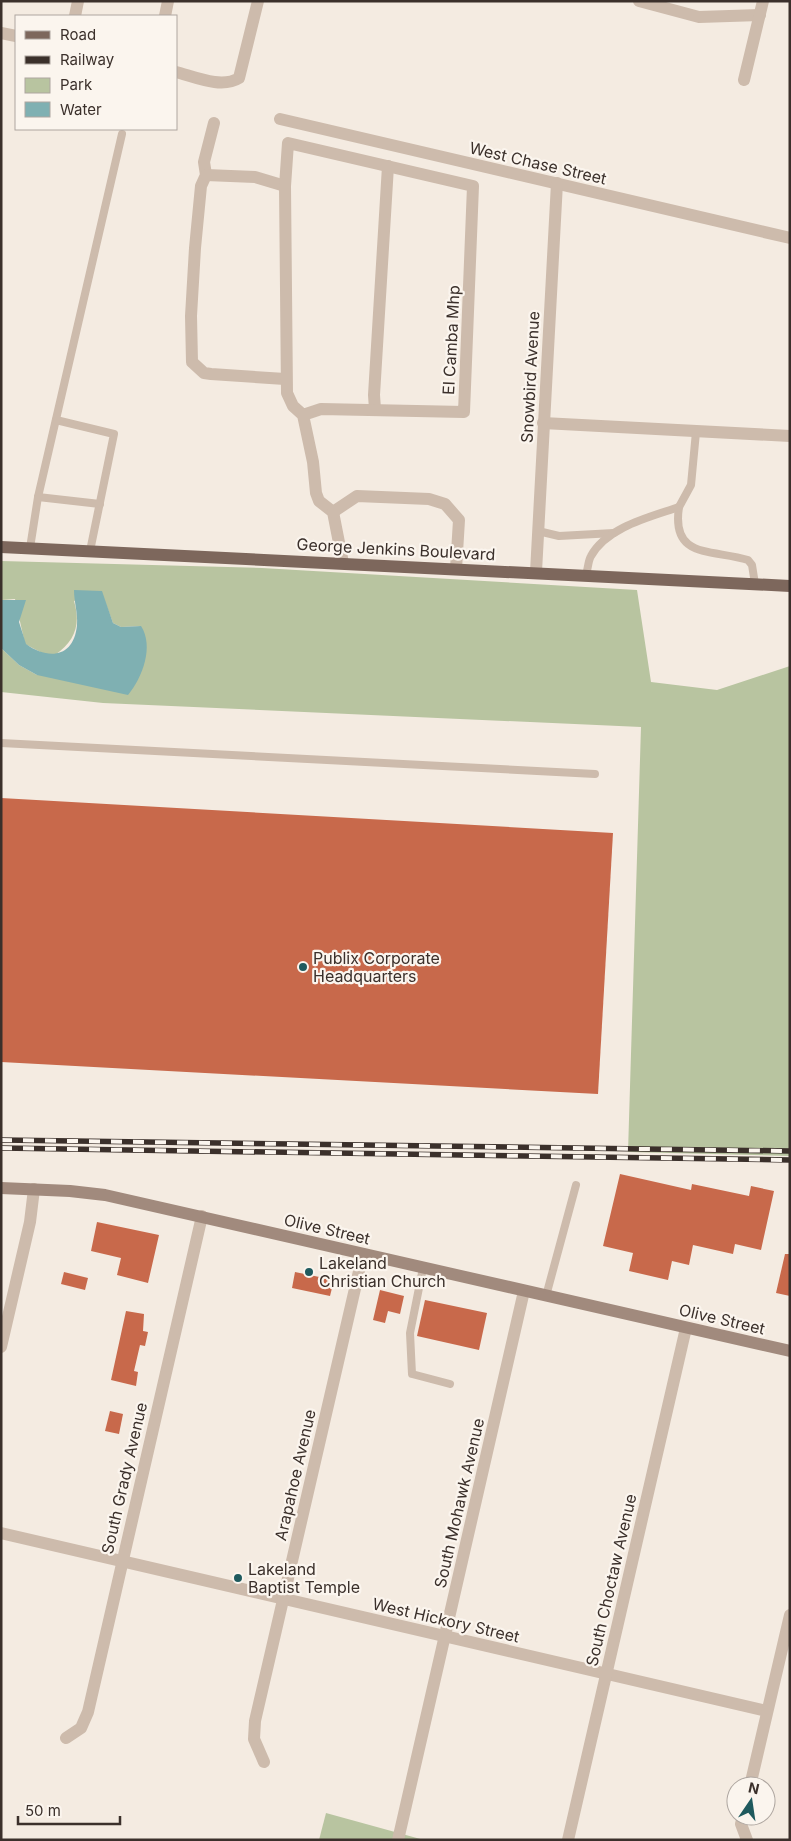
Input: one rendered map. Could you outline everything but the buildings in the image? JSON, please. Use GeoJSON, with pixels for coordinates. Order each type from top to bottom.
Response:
{"type":"FeatureCollection","features":[{"type":"Feature","properties":{"kind":"main road","name":"George Jenkins Boulevard"},"geometry":{"type":"LineString","coordinates":[[1,547],[790,586]]}},
{"type":"Feature","properties":{"kind":"main road","name":"Olive Street"},"geometry":{"type":"LineString","coordinates":[[1,1188],[70,1191],[105,1195],[790,1351]]}},
{"type":"Feature","properties":{"kind":"street"},"geometry":{"type":"LineString","coordinates":[[75,15],[78,1]]}},
{"type":"Feature","properties":{"kind":"street"},"geometry":{"type":"LineString","coordinates":[[165,15],[168,1]]}},
{"type":"Feature","properties":{"kind":"street"},"geometry":{"type":"LineString","coordinates":[[178,72],[223,83],[232,83],[238,78],[258,1]]}},
{"type":"Feature","properties":{"kind":"street"},"geometry":{"type":"LineString","coordinates":[[640,1],[699,17],[760,15]]}},
{"type":"Feature","properties":{"kind":"street"},"geometry":{"type":"LineString","coordinates":[[744,80],[763,1]]}},
{"type":"Feature","properties":{"kind":"street"},"geometry":{"type":"LineString","coordinates":[[1,33],[15,36]]}},
{"type":"Feature","properties":{"kind":"street","name":"West Chase Street"},"geometry":{"type":"LineString","coordinates":[[280,119],[790,238]]}},
{"type":"Feature","properties":{"kind":"street"},"geometry":{"type":"LineString","coordinates":[[214,123],[204,162],[206,175],[201,186],[195,248],[192,362],[204,373],[285,379]]}},
{"type":"Feature","properties":{"kind":"street"},"geometry":{"type":"LineString","coordinates":[[303,415],[321,409],[375,409],[374,385],[388,166],[288,143],[285,186],[287,292],[285,379],[287,393],[293,406],[303,415],[313,462],[316,493],[319,501],[333,512],[343,563]]}},
{"type":"Feature","properties":{"kind":"street","name":"El Camba Mhp"},"geometry":{"type":"LineString","coordinates":[[375,409],[464,412],[473,186],[388,166]]}},
{"type":"Feature","properties":{"kind":"street"},"geometry":{"type":"LineString","coordinates":[[206,175],[255,177],[285,186]]}},
{"type":"Feature","properties":{"kind":"street","name":"Snowbird Avenue"},"geometry":{"type":"LineString","coordinates":[[536,572],[557,184]]}},
{"type":"Feature","properties":{"kind":"street"},"geometry":{"type":"LineString","coordinates":[[544,423],[790,436]]}},
{"type":"Feature","properties":{"kind":"street"},"geometry":{"type":"LineString","coordinates":[[333,512],[357,496],[438,501],[451,510],[459,520],[456,568]]}},
{"type":"Feature","properties":{"kind":"street"},"geometry":{"type":"LineString","coordinates":[[1,1347],[30,1222],[34,1189]]}},
{"type":"Feature","properties":{"kind":"street","name":"South Grady Avenue"},"geometry":{"type":"LineString","coordinates":[[66,1738],[82,1728],[88,1712],[202,1216]]}},
{"type":"Feature","properties":{"kind":"street","name":"Arapahoe Avenue"},"geometry":{"type":"LineString","coordinates":[[264,1762],[254,1739],[255,1721],[363,1254]]}},
{"type":"Feature","properties":{"kind":"street","name":"South Mohawk Avenue"},"geometry":{"type":"LineString","coordinates":[[400,1834],[524,1291]]}},
{"type":"Feature","properties":{"kind":"street","name":"South Choctaw Avenue"},"geometry":{"type":"LineString","coordinates":[[568,1840],[686,1328]]}},
{"type":"Feature","properties":{"kind":"street","name":"West Hickory Street"},"geometry":{"type":"LineString","coordinates":[[1,1533],[767,1711]]}},
{"type":"Feature","properties":{"kind":"street"},"geometry":{"type":"LineString","coordinates":[[752,1776],[790,1615]]}},
{"type":"Feature","properties":{"kind":"lane"},"geometry":{"type":"LineString","coordinates":[[30,548],[38,497],[122,134]]}},
{"type":"Feature","properties":{"kind":"lane"},"geometry":{"type":"LineString","coordinates":[[56,420],[114,434],[90,551]]}},
{"type":"Feature","properties":{"kind":"lane"},"geometry":{"type":"LineString","coordinates":[[696,432],[691,485],[679,507],[678,531],[682,539],[705,552],[748,560],[752,565],[756,584]]}},
{"type":"Feature","properties":{"kind":"lane"},"geometry":{"type":"LineString","coordinates":[[38,497],[100,504]]}},
{"type":"Feature","properties":{"kind":"lane"},"geometry":{"type":"LineString","coordinates":[[586,575],[590,557],[599,545],[616,533],[641,520],[679,507]]}},
{"type":"Feature","properties":{"kind":"lane"},"geometry":{"type":"LineString","coordinates":[[538,531],[559,536],[616,533]]}},
{"type":"Feature","properties":{"kind":"lane"},"geometry":{"type":"LineString","coordinates":[[1,743],[594,774]]}},
{"type":"Feature","properties":{"kind":"lane"},"geometry":{"type":"LineString","coordinates":[[546,1296],[576,1185]]}},
{"type":"Feature","properties":{"kind":"lane"},"geometry":{"type":"LineString","coordinates":[[423,1268],[410,1333],[412,1374],[450,1384]]}},
{"type":"Feature","properties":{"kind":"green space"},"geometry":{"type":"Polygon","coordinates":[[[1,561],[262,568],[637,590],[651,682],[717,690],[790,666],[790,1156],[628,1152],[641,727],[103,703],[1,692],[1,648],[19,665],[37,675],[141,626],[121,627],[113,623],[101,591],[74,601],[77,618],[72,638],[55,655],[44,654],[25,644],[15,599],[1,600],[1,561]]]}},
{"type":"Feature","properties":{"kind":"green space"},"geometry":{"type":"Polygon","coordinates":[[[326,1813],[424,1840],[319,1840],[326,1813]]]}},
{"type":"Feature","properties":{"kind":"water"},"geometry":{"type":"Polygon","coordinates":[[[74,590],[102,591],[113,623],[121,627],[141,626],[145,634],[147,652],[142,671],[128,695],[37,675],[19,665],[1,648],[1,600],[26,600],[19,622],[26,644],[34,649],[51,654],[65,650],[75,636],[77,625],[74,590]]]}},
{"type":"Feature","properties":{"kind":"railway"},"geometry":{"type":"LineString","coordinates":[[1,1140],[790,1151]]}},
{"type":"Feature","properties":{"kind":"railway"},"geometry":{"type":"LineString","coordinates":[[1,1148],[790,1160]]}},
{"type":"Feature","properties":{"kind":"place","name":"Publix Corporate Headquarters"},"geometry":{"type":"Point","coordinates":[303,967]}},
{"type":"Feature","properties":{"kind":"place","name":"Lakeland Christian Church"},"geometry":{"type":"Point","coordinates":[309,1272]}},
{"type":"Feature","properties":{"kind":"place","name":"Lakeland Baptist Temple"},"geometry":{"type":"Point","coordinates":[238,1578]}}]}
